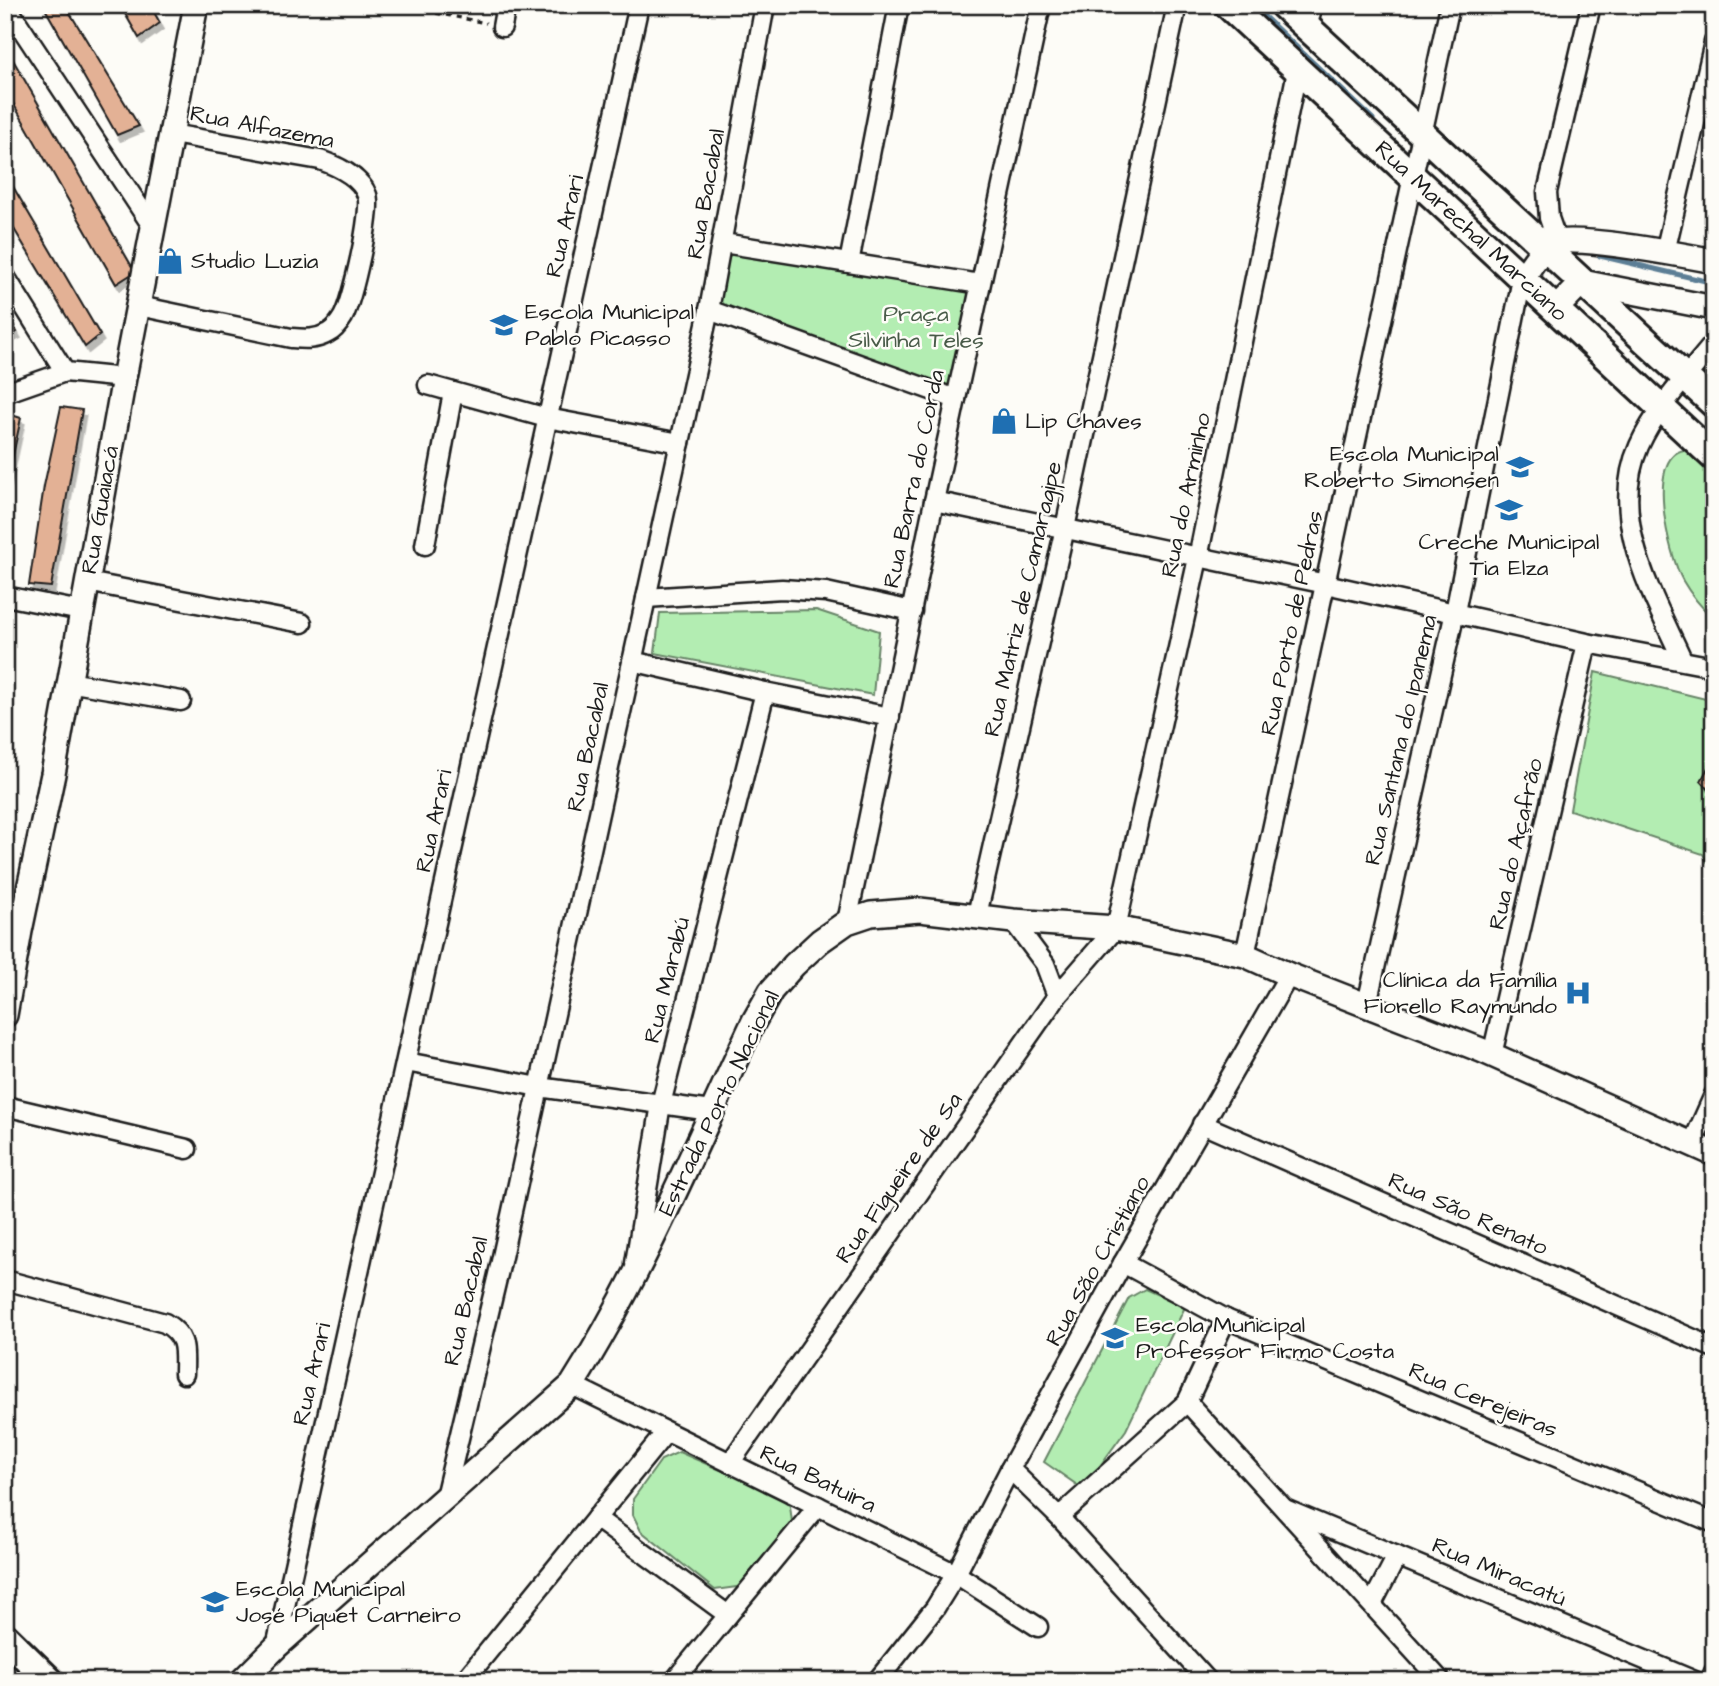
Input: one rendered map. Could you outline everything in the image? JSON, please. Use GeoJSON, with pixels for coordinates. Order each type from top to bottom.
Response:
{"type":"FeatureCollection","features":[{"type":"Feature","properties":{"kind":"main road","name":"Rua Marechal Marciano"},"geometry":{"type":"LineString","coordinates":[[1227,5],[1714,457]]}},
{"type":"Feature","properties":{"kind":"main road","name":"Rua Marechal Marciano"},"geometry":{"type":"LineString","coordinates":[[1283,5],[1310,17],[1421,133],[1551,245],[1582,282],[1714,404]]}},
{"type":"Feature","properties":{"kind":"main road"},"geometry":{"type":"LineString","coordinates":[[10,1650],[50,1681]]}},
{"type":"Feature","properties":{"kind":"street"},"geometry":{"type":"LineString","coordinates":[[6,5],[154,229]]}},
{"type":"Feature","properties":{"kind":"street","name":"Rua Guaiacá"},"geometry":{"type":"LineString","coordinates":[[5,1015],[53,774],[124,378],[196,5]]}},
{"type":"Feature","properties":{"kind":"street"},"geometry":{"type":"LineString","coordinates":[[502,27],[506,5]]}},
{"type":"Feature","properties":{"kind":"street","name":"Rua Arari"},"geometry":{"type":"LineString","coordinates":[[276,1647],[639,5]]}},
{"type":"Feature","properties":{"kind":"street","name":"Rua Bacabal"},"geometry":{"type":"LineString","coordinates":[[446,1497],[539,1087],[709,310],[765,5]]}},
{"type":"Feature","properties":{"kind":"street"},"geometry":{"type":"LineString","coordinates":[[849,263],[900,5]]}},
{"type":"Feature","properties":{"kind":"street","name":"Rua Barra do Corda"},"geometry":{"type":"LineString","coordinates":[[847,922],[1041,5]]}},
{"type":"Feature","properties":{"kind":"street","name":"Rua Matriz de Camaragipe"},"geometry":{"type":"LineString","coordinates":[[977,915],[1065,528],[1177,5]]}},
{"type":"Feature","properties":{"kind":"street","name":"Rua Porto de Pedras"},"geometry":{"type":"LineString","coordinates":[[1245,955],[1450,5]]}},
{"type":"Feature","properties":{"kind":"street"},"geometry":{"type":"LineString","coordinates":[[1522,279],[1551,245],[1547,191],[1591,5]]}},
{"type":"Feature","properties":{"kind":"street"},"geometry":{"type":"LineString","coordinates":[[1665,252],[1714,42]]}},
{"type":"Feature","properties":{"kind":"street","name":"Rua do Arminho"},"geometry":{"type":"LineString","coordinates":[[1116,928],[1198,558],[1297,71]]}},
{"type":"Feature","properties":{"kind":"street","name":"Rua Alfazema"},"geometry":{"type":"LineString","coordinates":[[139,306],[312,340],[330,332],[342,319],[349,304],[369,215],[367,195],[357,181],[340,167],[320,160],[172,134]]}},
{"type":"Feature","properties":{"kind":"street"},"geometry":{"type":"LineString","coordinates":[[1551,245],[1597,242],[1714,261]]}},
{"type":"Feature","properties":{"kind":"street"},"geometry":{"type":"LineString","coordinates":[[723,243],[981,284]]}},
{"type":"Feature","properties":{"kind":"street"},"geometry":{"type":"LineString","coordinates":[[5,276],[65,372]]}},
{"type":"Feature","properties":{"kind":"street","name":"Rua Santana do Ipanema"},"geometry":{"type":"LineString","coordinates":[[1367,1004],[1455,612],[1522,279]]}},
{"type":"Feature","properties":{"kind":"street"},"geometry":{"type":"LineString","coordinates":[[1555,310],[1582,282],[1714,308]]}},
{"type":"Feature","properties":{"kind":"street"},"geometry":{"type":"LineString","coordinates":[[709,310],[956,399]]}},
{"type":"Feature","properties":{"kind":"street"},"geometry":{"type":"LineString","coordinates":[[1682,659],[1638,556],[1630,525],[1628,503],[1638,448],[1661,409],[1714,343]]}},
{"type":"Feature","properties":{"kind":"street"},"geometry":{"type":"LineString","coordinates":[[5,393],[65,372],[124,378]]}},
{"type":"Feature","properties":{"kind":"street"},"geometry":{"type":"LineString","coordinates":[[428,385],[547,418],[680,443]]}},
{"type":"Feature","properties":{"kind":"street"},"geometry":{"type":"LineString","coordinates":[[425,545],[453,392]]}},
{"type":"Feature","properties":{"kind":"street"},"geometry":{"type":"LineString","coordinates":[[934,501],[1455,612],[1587,643],[1714,667]]}},
{"type":"Feature","properties":{"kind":"street"},"geometry":{"type":"LineString","coordinates":[[87,582],[302,622]]}},
{"type":"Feature","properties":{"kind":"street"},"geometry":{"type":"LineString","coordinates":[[646,598],[782,589],[826,592],[912,611]]}},
{"type":"Feature","properties":{"kind":"street"},"geometry":{"type":"LineString","coordinates":[[5,596],[81,611]]}},
{"type":"Feature","properties":{"kind":"street","name":"Rua do Açafrão"},"geometry":{"type":"LineString","coordinates":[[1493,1055],[1587,643]]}},
{"type":"Feature","properties":{"kind":"street"},"geometry":{"type":"LineString","coordinates":[[632,661],[890,717]]}},
{"type":"Feature","properties":{"kind":"street"},"geometry":{"type":"LineString","coordinates":[[68,682],[181,701]]}},
{"type":"Feature","properties":{"kind":"street","name":"Rua Marabú"},"geometry":{"type":"LineString","coordinates":[[632,1284],[661,1104],[765,692]]}},
{"type":"Feature","properties":{"kind":"street","name":"Estrada Porto Nacional"},"geometry":{"type":"LineString","coordinates":[[242,1681],[276,1647],[572,1385],[632,1284],[711,1111],[771,991],[820,941],[847,922],[871,914],[920,910],[1116,928],[1245,955],[1493,1055],[1714,1154]]}},
{"type":"Feature","properties":{"kind":"street"},"geometry":{"type":"LineString","coordinates":[[1013,920],[1045,964],[1057,996]]}},
{"type":"Feature","properties":{"kind":"street","name":"Rua Figueire de Sa"},"geometry":{"type":"LineString","coordinates":[[730,1463],[1057,996],[1116,928]]}},
{"type":"Feature","properties":{"kind":"street","name":"Rua São Cristiano"},"geometry":{"type":"LineString","coordinates":[[877,1681],[935,1608],[957,1574],[1010,1469],[1123,1263],[1289,975]]}},
{"type":"Feature","properties":{"kind":"street"},"geometry":{"type":"LineString","coordinates":[[406,1062],[539,1087],[711,1111]]}},
{"type":"Feature","properties":{"kind":"street"},"geometry":{"type":"LineString","coordinates":[[1692,1144],[1714,1095]]}},
{"type":"Feature","properties":{"kind":"street"},"geometry":{"type":"LineString","coordinates":[[5,1106],[187,1149]]}},
{"type":"Feature","properties":{"kind":"street","name":"Rua São Renato"},"geometry":{"type":"LineString","coordinates":[[1202,1124],[1714,1348]]}},
{"type":"Feature","properties":{"kind":"street","name":"Rua Cerejeiras"},"geometry":{"type":"LineString","coordinates":[[1123,1263],[1226,1319],[1714,1522]]}},
{"type":"Feature","properties":{"kind":"street"},"geometry":{"type":"LineString","coordinates":[[5,1280],[164,1324],[176,1330],[184,1343],[184,1374]]}},
{"type":"Feature","properties":{"kind":"street"},"geometry":{"type":"LineString","coordinates":[[1059,1517],[1187,1402],[1226,1319]]}},
{"type":"Feature","properties":{"kind":"street","name":"Rua Batuira"},"geometry":{"type":"LineString","coordinates":[[572,1385],[957,1574],[1038,1627]]}},
{"type":"Feature","properties":{"kind":"street"},"geometry":{"type":"LineString","coordinates":[[1187,1402],[1441,1681]]}},
{"type":"Feature","properties":{"kind":"street"},"geometry":{"type":"LineString","coordinates":[[464,1681],[666,1432]]}},
{"type":"Feature","properties":{"kind":"street"},"geometry":{"type":"LineString","coordinates":[[1010,1469],[1059,1517],[1208,1681]]}},
{"type":"Feature","properties":{"kind":"street"},"geometry":{"type":"LineString","coordinates":[[674,1681],[818,1506]]}},
{"type":"Feature","properties":{"kind":"street","name":"Rua Miracatú"},"geometry":{"type":"LineString","coordinates":[[1285,1508],[1695,1681]]}},
{"type":"Feature","properties":{"kind":"street"},"geometry":{"type":"LineString","coordinates":[[596,1517],[728,1615]]}},
{"type":"Feature","properties":{"kind":"street"},"geometry":{"type":"LineString","coordinates":[[1372,1604],[1398,1556]]}},
{"type":"Feature","properties":{"kind":"street"},"geometry":{"type":"LineString","coordinates":[[1710,1681],[1714,1672]]}},
{"type":"Feature","properties":{"kind":"path"},"geometry":{"type":"LineString","coordinates":[[397,5],[502,27]]}},
{"type":"Feature","properties":{"kind":"green space","name":"Praça Silvinha Teles"},"geometry":{"type":"Polygon","coordinates":[[[729,250],[970,291],[949,386],[718,305],[729,250]]]}},
{"type":"Feature","properties":{"kind":"green space"},"geometry":{"type":"Polygon","coordinates":[[[1684,450],[1698,457],[1714,472],[1714,619],[1683,581],[1667,530],[1663,488],[1665,470],[1672,457],[1684,450]]]}},
{"type":"Feature","properties":{"kind":"green space"},"geometry":{"type":"Polygon","coordinates":[[[816,610],[879,631],[873,695],[655,653],[660,613],[816,610]]]}},
{"type":"Feature","properties":{"kind":"green space"},"geometry":{"type":"Polygon","coordinates":[[[1595,672],[1714,701],[1714,875],[1703,854],[1570,810],[1595,672]]]}},
{"type":"Feature","properties":{"kind":"green space"},"geometry":{"type":"Polygon","coordinates":[[[1145,1289],[1185,1307],[1126,1430],[1083,1489],[1044,1462],[1129,1298],[1145,1289]]]}},
{"type":"Feature","properties":{"kind":"green space"},"geometry":{"type":"Polygon","coordinates":[[[679,1452],[778,1495],[790,1506],[790,1532],[744,1586],[715,1590],[641,1531],[633,1515],[633,1499],[661,1460],[679,1452]]]}},
{"type":"Feature","properties":{"kind":"building"},"geometry":{"type":"Polygon","coordinates":[[[43,5],[65,5],[139,126],[117,135],[43,5]]]}},
{"type":"Feature","properties":{"kind":"building"},"geometry":{"type":"Polygon","coordinates":[[[120,5],[150,5],[160,23],[139,38],[120,5]]]}},
{"type":"Feature","properties":{"kind":"building"},"geometry":{"type":"Polygon","coordinates":[[[5,46],[135,272],[116,284],[5,89],[5,46]]]}},
{"type":"Feature","properties":{"kind":"building"},"geometry":{"type":"Polygon","coordinates":[[[5,173],[100,335],[85,347],[5,214],[5,173]]]}},
{"type":"Feature","properties":{"kind":"building"},"geometry":{"type":"Polygon","coordinates":[[[5,311],[17,332],[5,338],[5,311]]]}},
{"type":"Feature","properties":{"kind":"building"},"geometry":{"type":"Polygon","coordinates":[[[61,407],[82,410],[51,587],[29,585],[44,486],[61,407]]]}},
{"type":"Feature","properties":{"kind":"building"},"geometry":{"type":"Polygon","coordinates":[[[5,413],[21,418],[5,492],[5,413]]]}},
{"type":"Feature","properties":{"kind":"building"},"geometry":{"type":"Polygon","coordinates":[[[1714,756],[1714,795],[1701,781],[1714,756]]]}},
{"type":"Feature","properties":{"kind":"waterway"},"geometry":{"type":"LineString","coordinates":[[1252,5],[1373,119]]}},
{"type":"Feature","properties":{"kind":"waterway"},"geometry":{"type":"LineString","coordinates":[[1600,256],[1714,283]]}},
{"type":"Feature","properties":{"kind":"place","name":"Studio Luzia"},"geometry":{"type":"Point","coordinates":[170,261]}},
{"type":"Feature","properties":{"kind":"place","name":"Escola Municipal Pablo Picasso"},"geometry":{"type":"Point","coordinates":[504,325]}},
{"type":"Feature","properties":{"kind":"place","name":"Lip Chaves"},"geometry":{"type":"Point","coordinates":[1004,421]}},
{"type":"Feature","properties":{"kind":"place","name":"Escola Municipal Roberto Simonsen"},"geometry":{"type":"Point","coordinates":[1520,467]}},
{"type":"Feature","properties":{"kind":"place","name":"Creche Municipal Tia Elza"},"geometry":{"type":"Point","coordinates":[1509,510]}},
{"type":"Feature","properties":{"kind":"place","name":"Clínica da Família Fiorello Raymundo"},"geometry":{"type":"Point","coordinates":[1578,993]}},
{"type":"Feature","properties":{"kind":"place","name":"Escola Municipal Professor Firmo Costa"},"geometry":{"type":"Point","coordinates":[1115,1338]}},
{"type":"Feature","properties":{"kind":"place","name":"Escola Municipal José Piquet Carneiro"},"geometry":{"type":"Point","coordinates":[215,1602]}}]}
